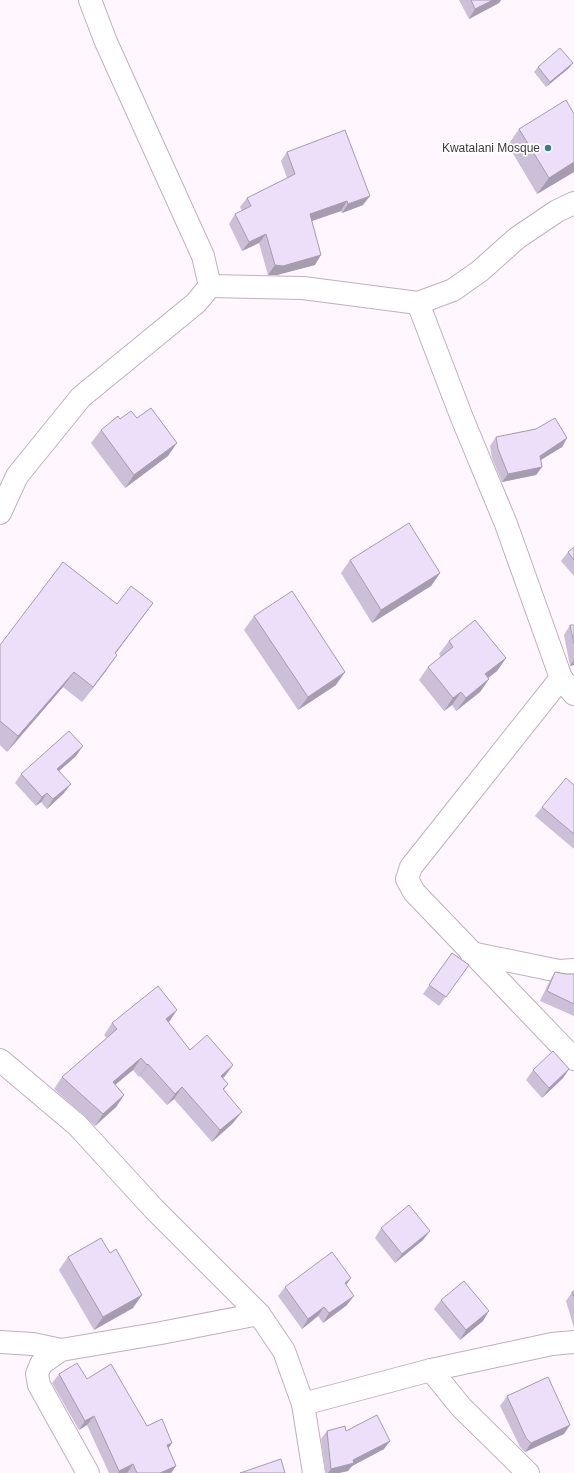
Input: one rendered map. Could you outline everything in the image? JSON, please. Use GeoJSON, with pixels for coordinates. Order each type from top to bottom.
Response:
{"type":"FeatureCollection","features":[{"type":"Feature","properties":{"kind":"street"},"geometry":{"type":"LineString","coordinates":[[90,0],[106,42],[203,256],[210,286]]}},
{"type":"Feature","properties":{"kind":"street"},"geometry":{"type":"LineString","coordinates":[[210,286],[303,288],[418,303],[453,290],[480,271],[517,238],[557,211],[574,203]]}},
{"type":"Feature","properties":{"kind":"street"},"geometry":{"type":"LineString","coordinates":[[0,513],[17,476],[81,397],[196,303],[210,286]]}},
{"type":"Feature","properties":{"kind":"street"},"geometry":{"type":"LineString","coordinates":[[418,303],[462,418],[506,524],[568,686],[411,867],[407,879],[414,892],[574,1059]]}},
{"type":"Feature","properties":{"kind":"street"},"geometry":{"type":"LineString","coordinates":[[471,953],[559,971],[574,970]]}},
{"type":"Feature","properties":{"kind":"street"},"geometry":{"type":"LineString","coordinates":[[0,1060],[78,1124],[154,1209],[259,1314],[284,1351],[303,1404],[314,1473]]}},
{"type":"Feature","properties":{"kind":"street"},"geometry":{"type":"LineString","coordinates":[[0,1342],[33,1344],[61,1350],[161,1334],[259,1314]]}},
{"type":"Feature","properties":{"kind":"street"},"geometry":{"type":"LineString","coordinates":[[303,1404],[431,1370],[552,1344],[574,1342]]}},
{"type":"Feature","properties":{"kind":"street"},"geometry":{"type":"LineString","coordinates":[[61,1350],[41,1364],[37,1374],[39,1385],[88,1473]]}},
{"type":"Feature","properties":{"kind":"street"},"geometry":{"type":"LineString","coordinates":[[431,1370],[461,1407],[528,1473]]}},
{"type":"Feature","properties":{"kind":"building"},"geometry":{"type":"Polygon","coordinates":[[[471,0],[493,0],[475,9],[471,0]]]}},
{"type":"Feature","properties":{"kind":"building"},"geometry":{"type":"Polygon","coordinates":[[[560,48],[573,63],[550,82],[538,67],[560,48]]]}},
{"type":"Feature","properties":{"kind":"building"},"geometry":{"type":"Polygon","coordinates":[[[566,100],[574,114],[574,162],[549,178],[519,129],[566,100]]]}},
{"type":"Feature","properties":{"kind":"building"},"geometry":{"type":"Polygon","coordinates":[[[345,130],[370,196],[348,204],[347,201],[310,214],[321,255],[283,266],[275,265],[266,234],[249,242],[235,214],[251,206],[247,198],[295,174],[287,152],[345,130]]]}},
{"type":"Feature","properties":{"kind":"building"},"geometry":{"type":"Polygon","coordinates":[[[151,408],[177,443],[134,475],[101,430],[118,416],[120,419],[131,411],[137,418],[151,408]]]}},
{"type":"Feature","properties":{"kind":"building"},"geometry":{"type":"Polygon","coordinates":[[[555,418],[567,438],[540,456],[542,467],[508,474],[498,449],[496,437],[536,429],[555,418]]]}},
{"type":"Feature","properties":{"kind":"building"},"geometry":{"type":"Polygon","coordinates":[[[409,523],[440,573],[381,610],[350,560],[409,523]]]}},
{"type":"Feature","properties":{"kind":"building"},"geometry":{"type":"Polygon","coordinates":[[[574,547],[574,560],[568,552],[574,547]]]}},
{"type":"Feature","properties":{"kind":"building"},"geometry":{"type":"Polygon","coordinates":[[[63,562],[117,604],[131,586],[153,603],[115,653],[117,655],[93,687],[74,672],[18,736],[0,721],[0,645],[63,562]]]}},
{"type":"Feature","properties":{"kind":"building"},"geometry":{"type":"Polygon","coordinates":[[[292,591],[345,672],[308,697],[254,616],[292,591]]]}},
{"type":"Feature","properties":{"kind":"building"},"geometry":{"type":"Polygon","coordinates":[[[475,620],[506,658],[485,674],[489,679],[466,698],[461,692],[453,698],[428,667],[453,647],[449,641],[475,620]]]}},
{"type":"Feature","properties":{"kind":"building"},"geometry":{"type":"Polygon","coordinates":[[[570,625],[574,625],[574,644],[570,625]]]}},
{"type":"Feature","properties":{"kind":"building"},"geometry":{"type":"Polygon","coordinates":[[[69,731],[83,746],[57,769],[71,784],[53,799],[47,793],[42,797],[21,774],[69,731]]]}},
{"type":"Feature","properties":{"kind":"building"},"geometry":{"type":"Polygon","coordinates":[[[566,778],[574,785],[574,834],[542,807],[566,778]]]}},
{"type":"Feature","properties":{"kind":"building"},"geometry":{"type":"Polygon","coordinates":[[[452,953],[469,965],[446,997],[429,985],[452,953]]]}},
{"type":"Feature","properties":{"kind":"building"},"geometry":{"type":"Polygon","coordinates":[[[555,972],[574,974],[574,1004],[547,991],[555,972]]]}},
{"type":"Feature","properties":{"kind":"building"},"geometry":{"type":"Polygon","coordinates":[[[158,986],[177,1010],[166,1019],[190,1050],[207,1035],[233,1065],[221,1076],[228,1084],[223,1089],[242,1112],[220,1130],[182,1087],[175,1094],[141,1058],[113,1082],[124,1095],[103,1114],[62,1077],[117,1029],[112,1023],[158,986]]]}},
{"type":"Feature","properties":{"kind":"building"},"geometry":{"type":"Polygon","coordinates":[[[553,1051],[569,1069],[549,1088],[533,1070],[553,1051]]]}},
{"type":"Feature","properties":{"kind":"building"},"geometry":{"type":"Polygon","coordinates":[[[409,1205],[430,1231],[402,1254],[381,1228],[409,1205]]]}},
{"type":"Feature","properties":{"kind":"building"},"geometry":{"type":"Polygon","coordinates":[[[101,1238],[110,1253],[116,1249],[142,1295],[103,1317],[68,1257],[101,1238]]]}},
{"type":"Feature","properties":{"kind":"building"},"geometry":{"type":"Polygon","coordinates":[[[332,1252],[351,1278],[345,1283],[354,1296],[329,1313],[324,1307],[308,1319],[285,1287],[332,1252]]]}},
{"type":"Feature","properties":{"kind":"building"},"geometry":{"type":"Polygon","coordinates":[[[464,1281],[489,1311],[466,1330],[441,1300],[464,1281]]]}},
{"type":"Feature","properties":{"kind":"building"},"geometry":{"type":"Polygon","coordinates":[[[77,1363],[87,1379],[111,1364],[147,1426],[162,1419],[172,1443],[167,1445],[176,1466],[160,1473],[137,1473],[133,1464],[119,1471],[94,1416],[85,1421],[59,1374],[77,1363]]]}},
{"type":"Feature","properties":{"kind":"building"},"geometry":{"type":"Polygon","coordinates":[[[548,1377],[570,1425],[531,1443],[526,1438],[507,1396],[548,1377]]]}},
{"type":"Feature","properties":{"kind":"building"},"geometry":{"type":"Polygon","coordinates":[[[377,1415],[390,1441],[353,1460],[354,1463],[331,1469],[327,1431],[345,1426],[346,1431],[377,1415]]]}},
{"type":"Feature","properties":{"kind":"building"},"geometry":{"type":"Polygon","coordinates":[[[281,1459],[285,1473],[240,1473],[281,1459]]]}},
{"type":"Feature","properties":{"kind":"place","name":"Kwatalani Mosque"},"geometry":{"type":"Point","coordinates":[548,148]}}]}
